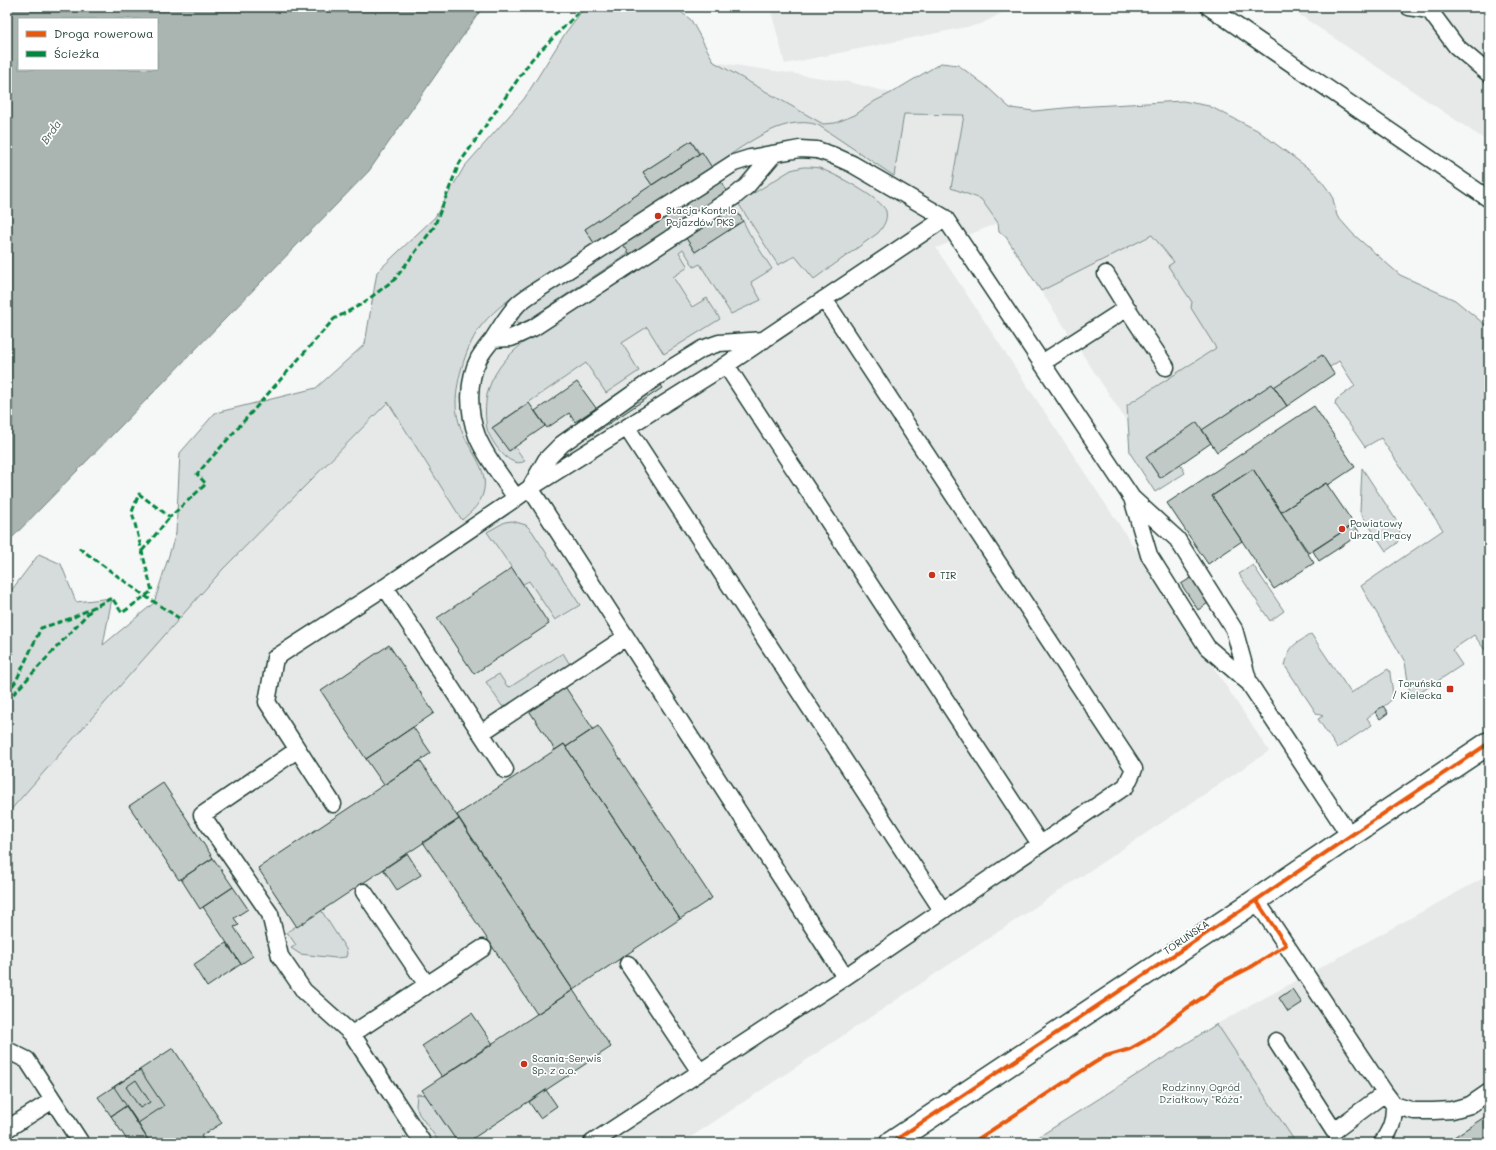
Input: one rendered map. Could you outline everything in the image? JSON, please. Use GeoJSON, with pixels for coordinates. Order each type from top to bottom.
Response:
{"type":"FeatureCollection","features":[{"type":"Feature","properties":{"kind":"street","name":"TORUŃSKA"},"geometry":{"type":"LineString","coordinates":[[891,1143],[1298,873],[1350,836],[1489,743]]}},
{"type":"Feature","properties":{"kind":"lane"},"geometry":{"type":"LineString","coordinates":[[1209,7],[1489,199]]}},
{"type":"Feature","properties":{"kind":"lane"},"geometry":{"type":"LineString","coordinates":[[1410,7],[1428,8],[1456,46],[1489,74]]}},
{"type":"Feature","properties":{"kind":"lane"},"geometry":{"type":"LineString","coordinates":[[516,498],[487,455],[478,436],[472,416],[471,396],[472,377],[478,360],[485,347],[493,339],[503,323],[519,304],[548,283],[734,163],[750,158],[800,149],[817,150],[852,164],[945,218],[1132,498],[1177,539],[1181,545],[1234,629],[1249,683]]}},
{"type":"Feature","properties":{"kind":"lane"},"geometry":{"type":"LineString","coordinates":[[493,339],[511,338],[533,328],[735,196],[747,186],[774,154]]}},
{"type":"Feature","properties":{"kind":"lane"},"geometry":{"type":"LineString","coordinates":[[333,804],[267,702],[275,658],[385,587],[530,488],[726,365],[945,218]]}},
{"type":"Feature","properties":{"kind":"lane"},"geometry":{"type":"LineString","coordinates":[[1106,274],[1166,367]]}},
{"type":"Feature","properties":{"kind":"lane"},"geometry":{"type":"LineString","coordinates":[[592,1143],[845,977],[1126,786],[1134,769],[824,300]]}},
{"type":"Feature","properties":{"kind":"lane"},"geometry":{"type":"LineString","coordinates":[[1042,363],[1127,308]]}},
{"type":"Feature","properties":{"kind":"lane"},"geometry":{"type":"LineString","coordinates":[[530,488],[546,460],[562,444],[655,378],[702,349],[719,343],[765,339]]}},
{"type":"Feature","properties":{"kind":"lane"},"geometry":{"type":"LineString","coordinates":[[726,365],[1040,844]]}},
{"type":"Feature","properties":{"kind":"lane"},"geometry":{"type":"LineString","coordinates":[[627,428],[942,910]]}},
{"type":"Feature","properties":{"kind":"lane"},"geometry":{"type":"LineString","coordinates":[[530,488],[845,977]]}},
{"type":"Feature","properties":{"kind":"lane"},"geometry":{"type":"LineString","coordinates":[[1132,498],[1149,555],[1207,647],[1249,683],[1350,836]]}},
{"type":"Feature","properties":{"kind":"lane"},"geometry":{"type":"LineString","coordinates":[[385,587],[505,770]]}},
{"type":"Feature","properties":{"kind":"lane"},"geometry":{"type":"LineString","coordinates":[[480,733],[626,637]]}},
{"type":"Feature","properties":{"kind":"lane"},"geometry":{"type":"LineString","coordinates":[[297,750],[202,815],[270,914],[280,956],[304,991],[352,1034],[423,1143]]}},
{"type":"Feature","properties":{"kind":"lane"},"geometry":{"type":"LineString","coordinates":[[364,892],[427,985]]}},
{"type":"Feature","properties":{"kind":"lane"},"geometry":{"type":"LineString","coordinates":[[1256,900],[1390,1099],[1394,1119],[1388,1134],[1382,1143]]}},
{"type":"Feature","properties":{"kind":"lane"},"geometry":{"type":"LineString","coordinates":[[352,1034],[483,948]]}},
{"type":"Feature","properties":{"kind":"lane"},"geometry":{"type":"LineString","coordinates":[[628,964],[700,1072]]}},
{"type":"Feature","properties":{"kind":"lane"},"geometry":{"type":"LineString","coordinates":[[1276,1041],[1334,1130],[1390,1099]]}},
{"type":"Feature","properties":{"kind":"lane"},"geometry":{"type":"LineString","coordinates":[[7,1050],[27,1060],[81,1143]]}},
{"type":"Feature","properties":{"kind":"lane"},"geometry":{"type":"LineString","coordinates":[[1390,1099],[1414,1111],[1452,1110],[1470,1105],[1489,1092]]}},
{"type":"Feature","properties":{"kind":"lane"},"geometry":{"type":"LineString","coordinates":[[7,1129],[53,1100]]}},
{"type":"Feature","properties":{"kind":"shaded area"},"geometry":{"type":"Polygon","coordinates":[[[770,7],[1013,7],[981,24],[785,64],[770,7]]]}},
{"type":"Feature","properties":{"kind":"shaded area"},"geometry":{"type":"Polygon","coordinates":[[[1288,7],[1489,7],[1489,142],[1484,139],[1288,7]]]}},
{"type":"Feature","properties":{"kind":"shaded area"},"geometry":{"type":"Polygon","coordinates":[[[714,62],[849,82],[891,93],[904,114],[964,115],[951,188],[981,199],[998,223],[936,248],[1269,751],[682,1143],[7,1143],[7,814],[223,569],[388,401],[714,62]]]}},
{"type":"Feature","properties":{"kind":"shaded area"},"geometry":{"type":"Polygon","coordinates":[[[1158,231],[1279,358],[1143,446],[1041,291],[1158,231]]]}},
{"type":"Feature","properties":{"kind":"shaded area"},"geometry":{"type":"Polygon","coordinates":[[[1489,875],[1489,1143],[1296,1143],[1217,1024],[1489,875]]]}},
{"type":"Feature","properties":{"kind":"green space"},"geometry":{"type":"Polygon","coordinates":[[[585,7],[675,7],[691,20],[714,62],[823,124],[835,123],[855,115],[875,101],[941,63],[958,65],[985,85],[1010,108],[1034,111],[1075,107],[1183,101],[1209,106],[1257,130],[1316,174],[1332,195],[1337,216],[1353,234],[1400,275],[1455,300],[1489,328],[1489,647],[1485,650],[1474,635],[1452,650],[1462,665],[1412,698],[1405,662],[1361,586],[1443,530],[1381,438],[1365,447],[1335,404],[1336,400],[1355,386],[1339,361],[1330,367],[1322,356],[1274,387],[1272,384],[1202,430],[1197,423],[1146,456],[1159,477],[1180,464],[1185,473],[1155,492],[1130,453],[1127,405],[1216,348],[1191,308],[1192,302],[1168,266],[1174,262],[1152,235],[1041,291],[1006,237],[999,231],[998,223],[981,199],[951,188],[964,115],[904,114],[894,176],[818,125],[804,123],[790,124],[776,128],[762,135],[711,168],[691,141],[643,172],[652,185],[585,229],[594,243],[522,290],[494,312],[481,326],[471,342],[463,363],[456,394],[456,408],[461,430],[481,469],[484,489],[479,503],[462,520],[388,402],[223,569],[7,814],[7,596],[39,554],[61,564],[76,602],[112,598],[103,645],[154,603],[176,533],[180,453],[215,413],[316,388],[365,344],[377,272],[435,217],[464,167],[524,99],[566,32],[585,7]]]}},
{"type":"Feature","properties":{"kind":"green space"},"geometry":{"type":"Polygon","coordinates":[[[803,167],[819,168],[856,186],[875,200],[886,211],[885,223],[878,233],[814,279],[795,256],[778,265],[738,203],[791,170],[803,167]]]}},
{"type":"Feature","properties":{"kind":"green space"},"geometry":{"type":"Polygon","coordinates":[[[743,221],[772,269],[751,282],[761,300],[731,314],[700,264],[694,267],[683,249],[679,252],[688,267],[673,277],[692,307],[707,298],[720,319],[664,354],[647,327],[622,343],[639,371],[606,393],[586,363],[493,427],[509,451],[515,447],[525,461],[519,463],[513,462],[502,453],[493,441],[487,429],[486,403],[492,380],[500,366],[511,354],[523,343],[633,271],[684,235],[695,252],[743,221]]]}},
{"type":"Feature","properties":{"kind":"green space"},"geometry":{"type":"Polygon","coordinates":[[[621,241],[629,253],[528,320],[517,324],[517,320],[527,307],[621,241]]]}},
{"type":"Feature","properties":{"kind":"green space"},"geometry":{"type":"Polygon","coordinates":[[[1362,468],[1400,526],[1399,539],[1396,544],[1386,551],[1360,512],[1362,468]]]}},
{"type":"Feature","properties":{"kind":"green space"},"geometry":{"type":"Polygon","coordinates":[[[512,521],[526,525],[532,531],[580,605],[555,620],[529,581],[523,584],[487,532],[505,522],[512,521]]]}},
{"type":"Feature","properties":{"kind":"green space"},"geometry":{"type":"Polygon","coordinates":[[[1253,565],[1284,611],[1270,621],[1239,574],[1253,565]]]}},
{"type":"Feature","properties":{"kind":"green space"},"geometry":{"type":"Polygon","coordinates":[[[1311,634],[1351,693],[1388,669],[1390,672],[1393,692],[1391,700],[1367,718],[1372,725],[1337,748],[1318,719],[1323,716],[1317,714],[1285,666],[1293,646],[1311,634]]]}},
{"type":"Feature","properties":{"kind":"green space"},"geometry":{"type":"Polygon","coordinates":[[[563,653],[572,668],[508,707],[502,706],[486,682],[499,674],[507,686],[510,687],[563,653]]]}},
{"type":"Feature","properties":{"kind":"green space"},"geometry":{"type":"Polygon","coordinates":[[[321,910],[346,949],[346,957],[336,958],[300,954],[291,948],[296,945],[287,932],[321,910]]]}},
{"type":"Feature","properties":{"kind":"green space","name":"Rodzinny Ogród Działkowy \"Róża\""},"geometry":{"type":"Polygon","coordinates":[[[1217,1024],[1296,1143],[1029,1143],[1217,1024]]]}},
{"type":"Feature","properties":{"kind":"green space"},"geometry":{"type":"Polygon","coordinates":[[[417,1094],[426,1095],[458,1143],[440,1143],[419,1114],[416,1106],[417,1094]]]}},
{"type":"Feature","properties":{"kind":"water","name":"Brda"},"geometry":{"type":"Polygon","coordinates":[[[7,7],[483,7],[369,171],[7,543],[7,7]]]}},
{"type":"Feature","properties":{"kind":"building"},"geometry":{"type":"Polygon","coordinates":[[[691,141],[699,154],[652,185],[643,172],[691,141]]]}},
{"type":"Feature","properties":{"kind":"building","name":"Stacja Kontrlo Pojazdów PKS"},"geometry":{"type":"Polygon","coordinates":[[[702,152],[734,202],[637,265],[621,241],[601,254],[585,229],[702,152]]]}},
{"type":"Feature","properties":{"kind":"building"},"geometry":{"type":"Polygon","coordinates":[[[732,203],[743,221],[695,252],[684,235],[732,203]]]}},
{"type":"Feature","properties":{"kind":"building"},"geometry":{"type":"Polygon","coordinates":[[[1322,355],[1334,374],[1287,406],[1274,387],[1322,355]]]}},
{"type":"Feature","properties":{"kind":"building"},"geometry":{"type":"Polygon","coordinates":[[[650,371],[662,388],[589,437],[578,421],[650,371]]]}},
{"type":"Feature","properties":{"kind":"building"},"geometry":{"type":"Polygon","coordinates":[[[577,382],[596,408],[575,422],[569,413],[547,428],[535,411],[577,382]]]}},
{"type":"Feature","properties":{"kind":"building"},"geometry":{"type":"Polygon","coordinates":[[[1272,384],[1287,406],[1217,452],[1202,430],[1272,384]]]}},
{"type":"Feature","properties":{"kind":"building"},"geometry":{"type":"Polygon","coordinates":[[[529,403],[545,426],[509,451],[492,428],[529,403]]]}},
{"type":"Feature","properties":{"kind":"building"},"geometry":{"type":"Polygon","coordinates":[[[1314,406],[1355,467],[1328,485],[1326,483],[1281,512],[1253,469],[1212,496],[1242,541],[1208,564],[1167,503],[1314,406]]]}},
{"type":"Feature","properties":{"kind":"building"},"geometry":{"type":"Polygon","coordinates":[[[1197,422],[1211,443],[1160,478],[1146,457],[1197,422]]]}},
{"type":"Feature","properties":{"kind":"building"},"geometry":{"type":"Polygon","coordinates":[[[1253,469],[1314,563],[1274,589],[1212,496],[1253,469]]]}},
{"type":"Feature","properties":{"kind":"building"},"geometry":{"type":"Polygon","coordinates":[[[1326,483],[1354,524],[1309,553],[1281,512],[1326,483]]]}},
{"type":"Feature","properties":{"kind":"building"},"geometry":{"type":"Polygon","coordinates":[[[1354,524],[1360,534],[1319,561],[1313,551],[1354,524]]]}},
{"type":"Feature","properties":{"kind":"building"},"geometry":{"type":"Polygon","coordinates":[[[512,568],[549,624],[474,674],[437,618],[512,568]]]}},
{"type":"Feature","properties":{"kind":"building"},"geometry":{"type":"Polygon","coordinates":[[[1194,576],[1211,601],[1198,610],[1181,584],[1194,576]]]}},
{"type":"Feature","properties":{"kind":"building"},"geometry":{"type":"Polygon","coordinates":[[[389,645],[434,713],[366,759],[321,691],[389,645]]]}},
{"type":"Feature","properties":{"kind":"building"},"geometry":{"type":"Polygon","coordinates":[[[562,682],[593,729],[566,747],[564,744],[555,750],[526,706],[562,682]]]}},
{"type":"Feature","properties":{"kind":"building"},"geometry":{"type":"Polygon","coordinates":[[[1383,706],[1388,713],[1380,719],[1375,712],[1383,706]]]}},
{"type":"Feature","properties":{"kind":"building"},"geometry":{"type":"Polygon","coordinates":[[[598,726],[712,898],[680,919],[566,747],[598,726]]]}},
{"type":"Feature","properties":{"kind":"building"},"geometry":{"type":"Polygon","coordinates":[[[413,727],[431,753],[384,785],[366,759],[413,727]]]}},
{"type":"Feature","properties":{"kind":"building"},"geometry":{"type":"Polygon","coordinates":[[[564,744],[680,919],[573,990],[457,815],[564,744]]]}},
{"type":"Feature","properties":{"kind":"building"},"geometry":{"type":"Polygon","coordinates":[[[420,761],[459,819],[297,927],[258,868],[420,761]]]}},
{"type":"Feature","properties":{"kind":"building"},"geometry":{"type":"Polygon","coordinates":[[[163,783],[213,858],[179,880],[129,806],[163,783]]]}},
{"type":"Feature","properties":{"kind":"building"},"geometry":{"type":"Polygon","coordinates":[[[459,819],[573,990],[537,1014],[423,842],[459,819]]]}},
{"type":"Feature","properties":{"kind":"building"},"geometry":{"type":"Polygon","coordinates":[[[407,853],[421,875],[397,890],[383,869],[407,853]]]}},
{"type":"Feature","properties":{"kind":"building"},"geometry":{"type":"Polygon","coordinates":[[[213,858],[233,887],[200,909],[181,879],[213,858]]]}},
{"type":"Feature","properties":{"kind":"building"},"geometry":{"type":"Polygon","coordinates":[[[233,887],[248,909],[234,918],[239,925],[234,927],[253,956],[241,964],[203,907],[233,887]]]}},
{"type":"Feature","properties":{"kind":"building"},"geometry":{"type":"Polygon","coordinates":[[[226,943],[241,964],[207,987],[193,965],[226,943]]]}},
{"type":"Feature","properties":{"kind":"building"},"geometry":{"type":"Polygon","coordinates":[[[1292,989],[1302,1003],[1288,1012],[1279,998],[1292,989]]]}},
{"type":"Feature","properties":{"kind":"building","name":"Scania-Serwis Sp. z o.o."},"geometry":{"type":"Polygon","coordinates":[[[573,990],[611,1047],[466,1143],[458,1143],[422,1090],[573,990]]]}},
{"type":"Feature","properties":{"kind":"building"},"geometry":{"type":"Polygon","coordinates":[[[472,1013],[493,1044],[442,1077],[422,1046],[472,1013]]]}},
{"type":"Feature","properties":{"kind":"building"},"geometry":{"type":"Polygon","coordinates":[[[173,1048],[222,1123],[201,1136],[206,1143],[150,1143],[126,1106],[111,1116],[98,1097],[173,1048]]]}},
{"type":"Feature","properties":{"kind":"building"},"geometry":{"type":"Polygon","coordinates":[[[140,1070],[164,1106],[138,1123],[114,1087],[140,1070]]]}},
{"type":"Feature","properties":{"kind":"building"},"geometry":{"type":"Polygon","coordinates":[[[136,1080],[150,1102],[140,1108],[126,1087],[136,1080]]]}},
{"type":"Feature","properties":{"kind":"building"},"geometry":{"type":"Polygon","coordinates":[[[546,1090],[557,1106],[540,1118],[529,1102],[546,1090]]]}},
{"type":"Feature","properties":{"kind":"building"},"geometry":{"type":"Polygon","coordinates":[[[126,1106],[150,1143],[129,1143],[111,1116],[126,1106]]]}},
{"type":"Feature","properties":{"kind":"building"},"geometry":{"type":"Polygon","coordinates":[[[1489,1114],[1489,1143],[1445,1143],[1489,1114]]]}},
{"type":"Feature","properties":{"kind":"marked path"},"geometry":{"type":"LineString","coordinates":[[7,693],[16,681],[41,628],[72,618],[112,598],[122,613],[152,591],[132,512],[139,494],[170,517],[206,484],[197,474],[334,319],[362,304],[395,279],[434,227],[459,164],[532,59],[584,7]]}},
{"type":"Feature","properties":{"kind":"marked path"},"geometry":{"type":"LineString","coordinates":[[142,551],[170,517]]}},
{"type":"Feature","properties":{"kind":"marked path"},"geometry":{"type":"LineString","coordinates":[[79,548],[145,596],[179,618]]}},
{"type":"Feature","properties":{"kind":"marked path"},"geometry":{"type":"LineString","coordinates":[[7,701],[91,610]]}},
{"type":"Feature","properties":{"kind":"cycle path"},"geometry":{"type":"LineString","coordinates":[[891,1143],[1249,905],[1489,743]]}},
{"type":"Feature","properties":{"kind":"cycle path"},"geometry":{"type":"LineString","coordinates":[[972,1143],[1094,1063],[1106,1056],[1130,1049],[1146,1040],[1220,983],[1251,967],[1286,945],[1256,900]]}},
{"type":"Feature","properties":{"kind":"place","name":"Stacja Kontrlo Pojazdów PKS"},"geometry":{"type":"Point","coordinates":[658,216]}},
{"type":"Feature","properties":{"kind":"place","name":"Powiatowy Urząd Pracy"},"geometry":{"type":"Point","coordinates":[1342,529]}},
{"type":"Feature","properties":{"kind":"place","name":"TIR"},"geometry":{"type":"Point","coordinates":[932,575]}},
{"type":"Feature","properties":{"kind":"place","name":"Toruńska / Kielecka"},"geometry":{"type":"Point","coordinates":[1450,689]}},
{"type":"Feature","properties":{"kind":"place","name":"Scania-Serwis Sp. z o.o."},"geometry":{"type":"Point","coordinates":[524,1064]}}]}
